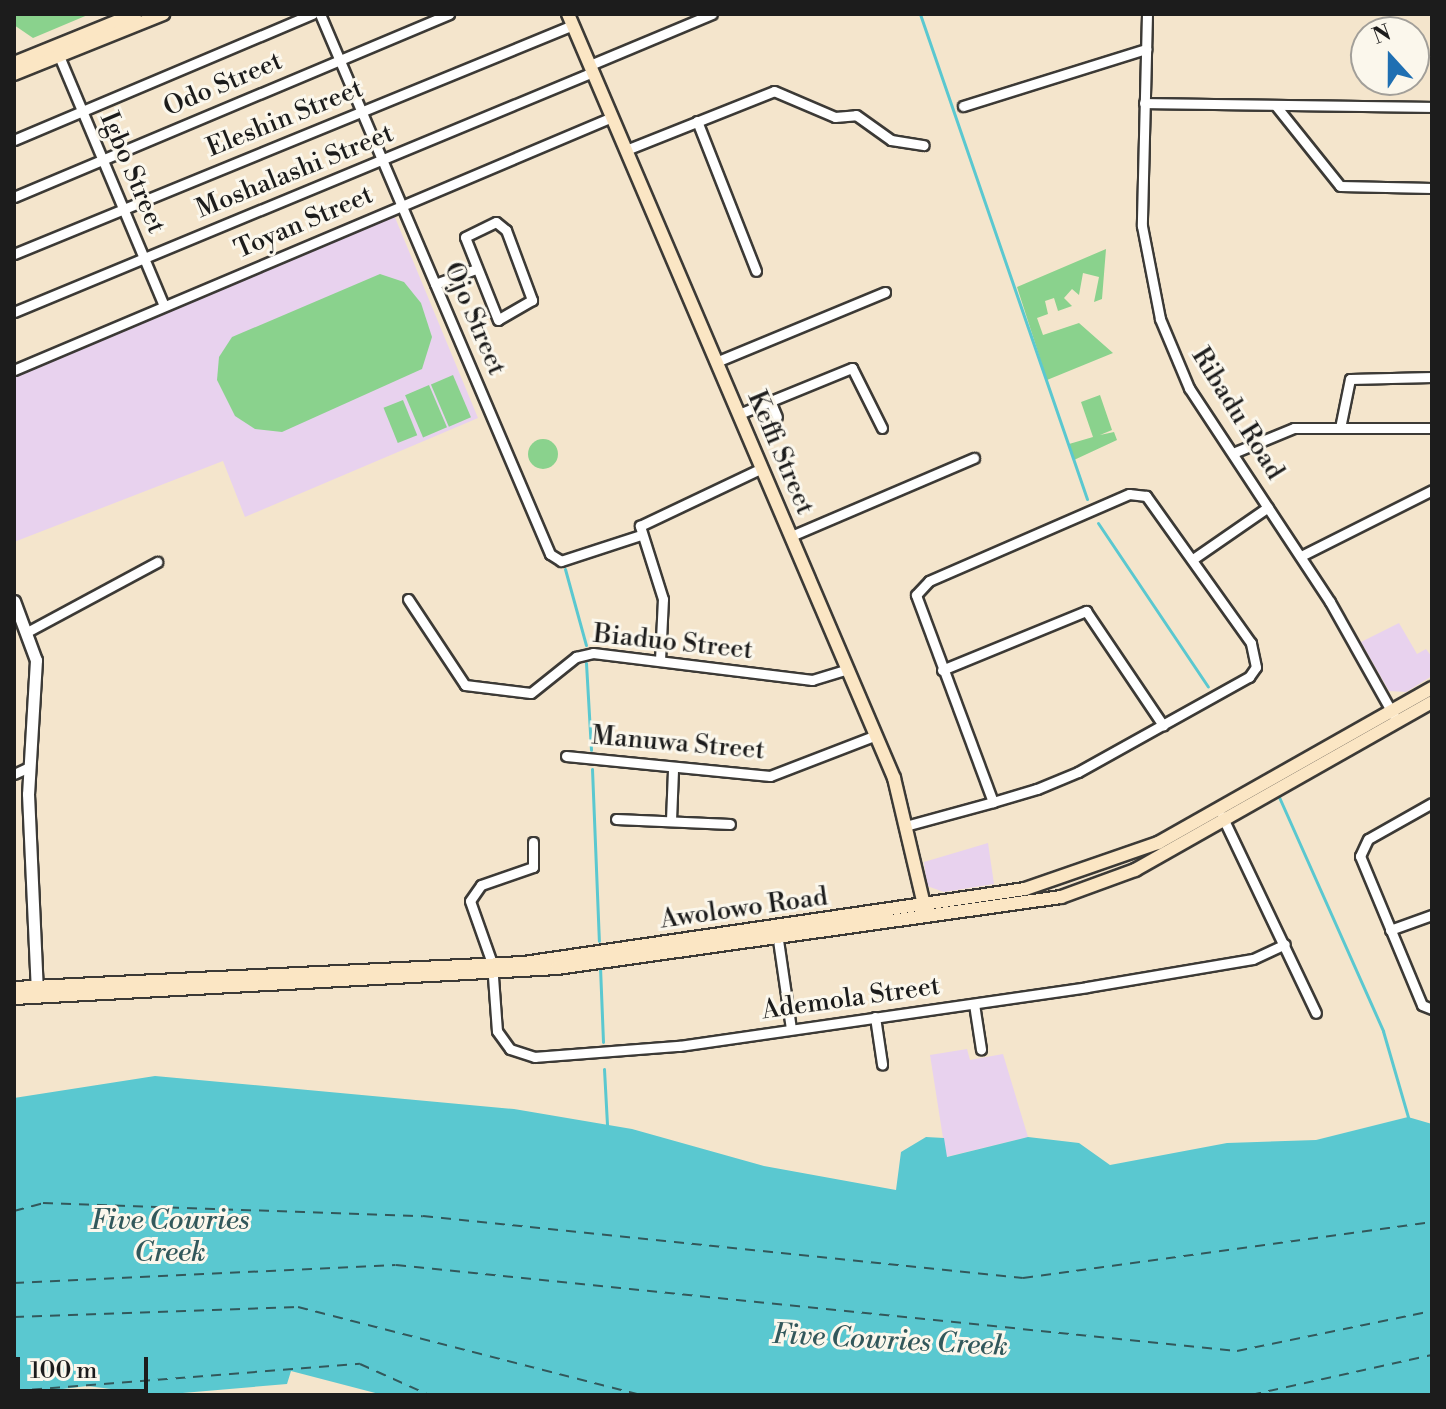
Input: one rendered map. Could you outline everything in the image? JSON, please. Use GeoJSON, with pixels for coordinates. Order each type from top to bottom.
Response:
{"type":"FeatureCollection","features":[{"type":"Feature","properties":{"kind":"main road"},"geometry":{"type":"LineString","coordinates":[[14,63],[135,14]]}},
{"type":"Feature","properties":{"kind":"main road"},"geometry":{"type":"LineString","coordinates":[[14,74],[163,14]]}},
{"type":"Feature","properties":{"kind":"main road","name":"Keffi Street"},"geometry":{"type":"LineString","coordinates":[[571,19],[876,735],[909,825],[926,918]]}},
{"type":"Feature","properties":{"kind":"main road","name":"Awolowo Road"},"geometry":{"type":"LineString","coordinates":[[14,998],[37,992],[493,968],[926,918],[1097,886],[1394,716],[1432,688]]}},
{"type":"Feature","properties":{"kind":"main road","name":"Awolowo Road"},"geometry":{"type":"LineString","coordinates":[[1394,716],[1432,702]]}},
{"type":"Feature","properties":{"kind":"main road","name":"Awolowo Road"},"geometry":{"type":"LineString","coordinates":[[777,934],[924,903],[1074,878],[1221,815]]}},
{"type":"Feature","properties":{"kind":"main road","name":"Awolowo Road"},"geometry":{"type":"LineString","coordinates":[[14,988],[37,992]]}},
{"type":"Feature","properties":{"kind":"street"},"geometry":{"type":"LineString","coordinates":[[14,140],[312,14]]}},
{"type":"Feature","properties":{"kind":"street","name":"Ojo Street"},"geometry":{"type":"LineString","coordinates":[[320,14],[550,554],[561,561],[638,536]]}},
{"type":"Feature","properties":{"kind":"street","name":"Odo Street"},"geometry":{"type":"LineString","coordinates":[[14,197],[449,14]]}},
{"type":"Feature","properties":{"kind":"street","name":"Moshalashi Street"},"geometry":{"type":"LineString","coordinates":[[14,312],[382,161],[712,14]]}},
{"type":"Feature","properties":{"kind":"street","name":"Ribadu Road"},"geometry":{"type":"LineString","coordinates":[[1147,14],[1142,226],[1152,293],[1189,388],[1301,556],[1394,716]]}},
{"type":"Feature","properties":{"kind":"street","name":"Eleshin Street"},"geometry":{"type":"LineString","coordinates":[[14,254],[362,113],[571,19]]}},
{"type":"Feature","properties":{"kind":"street"},"geometry":{"type":"LineString","coordinates":[[963,106],[1146,49]]}},
{"type":"Feature","properties":{"kind":"street","name":"Igbo Street"},"geometry":{"type":"LineString","coordinates":[[59,56],[164,306]]}},
{"type":"Feature","properties":{"kind":"street"},"geometry":{"type":"LineString","coordinates":[[626,150],[697,121],[783,92],[835,117],[856,115],[891,140],[924,145]]}},
{"type":"Feature","properties":{"kind":"street"},"geometry":{"type":"LineString","coordinates":[[1144,103],[1432,107]]}},
{"type":"Feature","properties":{"kind":"street"},"geometry":{"type":"LineString","coordinates":[[1276,106],[1340,186],[1432,188]]}},
{"type":"Feature","properties":{"kind":"street","name":"Toyan Street"},"geometry":{"type":"LineString","coordinates":[[14,370],[612,117]]}},
{"type":"Feature","properties":{"kind":"street"},"geometry":{"type":"LineString","coordinates":[[697,121],[756,271]]}},
{"type":"Feature","properties":{"kind":"street"},"geometry":{"type":"LineString","coordinates":[[496,222],[506,230],[530,306],[498,320],[476,269],[465,237],[468,229],[496,222]]}},
{"type":"Feature","properties":{"kind":"street"},"geometry":{"type":"LineString","coordinates":[[435,284],[476,269]]}},
{"type":"Feature","properties":{"kind":"street"},"geometry":{"type":"LineString","coordinates":[[716,362],[885,292]]}},
{"type":"Feature","properties":{"kind":"street"},"geometry":{"type":"LineString","coordinates":[[739,414],[852,368],[882,428]]}},
{"type":"Feature","properties":{"kind":"street"},"geometry":{"type":"LineString","coordinates":[[1340,428],[1350,379],[1432,377]]}},
{"type":"Feature","properties":{"kind":"street"},"geometry":{"type":"LineString","coordinates":[[771,403],[777,417]]}},
{"type":"Feature","properties":{"kind":"street"},"geometry":{"type":"LineString","coordinates":[[1233,453],[1276,431],[1432,428]]}},
{"type":"Feature","properties":{"kind":"street"},"geometry":{"type":"LineString","coordinates":[[791,536],[974,458]]}},
{"type":"Feature","properties":{"kind":"street"},"geometry":{"type":"LineString","coordinates":[[660,660],[663,599],[638,536],[648,516],[762,468]]}},
{"type":"Feature","properties":{"kind":"street"},"geometry":{"type":"LineString","coordinates":[[1301,556],[1432,490]]}},
{"type":"Feature","properties":{"kind":"street"},"geometry":{"type":"LineString","coordinates":[[909,825],[993,802],[1078,772],[1163,725],[1256,667],[1251,643],[1146,496],[1129,494],[929,581],[915,604],[993,802]]}},
{"type":"Feature","properties":{"kind":"street"},"geometry":{"type":"LineString","coordinates":[[1193,559],[1268,507]]}},
{"type":"Feature","properties":{"kind":"street"},"geometry":{"type":"LineString","coordinates":[[27,632],[157,562]]}},
{"type":"Feature","properties":{"kind":"street","name":"Biaduo Street"},"geometry":{"type":"LineString","coordinates":[[408,599],[465,685],[531,693],[582,654],[660,660],[812,680],[847,669]]}},
{"type":"Feature","properties":{"kind":"street"},"geometry":{"type":"LineString","coordinates":[[14,601],[36,660],[29,767],[37,992]]}},
{"type":"Feature","properties":{"kind":"street"},"geometry":{"type":"LineString","coordinates":[[942,670],[1086,611],[1163,725]]}},
{"type":"Feature","properties":{"kind":"street","name":"Manuwa Street"},"geometry":{"type":"LineString","coordinates":[[566,756],[673,771],[770,776],[876,735]]}},
{"type":"Feature","properties":{"kind":"street"},"geometry":{"type":"LineString","coordinates":[[14,774],[29,767]]}},
{"type":"Feature","properties":{"kind":"street"},"geometry":{"type":"LineString","coordinates":[[671,820],[673,771]]}},
{"type":"Feature","properties":{"kind":"street"},"geometry":{"type":"LineString","coordinates":[[1427,1007],[1390,930],[1362,847],[1432,803]]}},
{"type":"Feature","properties":{"kind":"street"},"geometry":{"type":"LineString","coordinates":[[1221,815],[1316,1013]]}},
{"type":"Feature","properties":{"kind":"street"},"geometry":{"type":"LineString","coordinates":[[616,819],[730,824]]}},
{"type":"Feature","properties":{"kind":"street","name":"Ademola Street"},"geometry":{"type":"LineString","coordinates":[[533,842],[533,867],[472,894],[493,968],[497,1031],[510,1049],[535,1057],[791,1029],[974,1004],[1253,959],[1285,944]]}},
{"type":"Feature","properties":{"kind":"street"},"geometry":{"type":"LineString","coordinates":[[1390,930],[1432,915]]}},
{"type":"Feature","properties":{"kind":"street"},"geometry":{"type":"LineString","coordinates":[[777,934],[791,1029]]}},
{"type":"Feature","properties":{"kind":"street"},"geometry":{"type":"LineString","coordinates":[[974,1004],[981,1049]]}},
{"type":"Feature","properties":{"kind":"street"},"geometry":{"type":"LineString","coordinates":[[875,1017],[882,1064]]}},
{"type":"Feature","properties":{"kind":"shaded area"},"geometry":{"type":"Polygon","coordinates":[[[394,215],[478,418],[245,517],[223,461],[14,542],[14,376],[394,215]]]}},
{"type":"Feature","properties":{"kind":"shaded area"},"geometry":{"type":"Polygon","coordinates":[[[1399,623],[1417,654],[1426,649],[1432,657],[1432,676],[1406,692],[1389,691],[1361,642],[1399,623]]]}},
{"type":"Feature","properties":{"kind":"shaded area"},"geometry":{"type":"Polygon","coordinates":[[[988,843],[994,884],[944,892],[927,886],[924,862],[988,843]]]}},
{"type":"Feature","properties":{"kind":"shaded area"},"geometry":{"type":"Polygon","coordinates":[[[967,1049],[970,1060],[1003,1054],[1028,1137],[946,1157],[930,1055],[967,1049]]]}},
{"type":"Feature","properties":{"kind":"green space"},"geometry":{"type":"Polygon","coordinates":[[[14,14],[90,14],[33,38],[14,25],[14,14]]]}},
{"type":"Feature","properties":{"kind":"green space"},"geometry":{"type":"Polygon","coordinates":[[[1106,249],[1102,299],[1094,302],[1099,277],[1083,273],[1079,295],[1072,289],[1064,298],[1072,306],[1058,311],[1054,298],[1045,301],[1048,314],[1037,318],[1043,335],[1079,323],[1113,353],[1047,380],[1017,287],[1106,249]]]}},
{"type":"Feature","properties":{"kind":"green space"},"geometry":{"type":"Polygon","coordinates":[[[380,274],[404,282],[421,303],[432,337],[422,369],[282,432],[255,429],[235,416],[217,380],[219,357],[232,337],[380,274]]]}},
{"type":"Feature","properties":{"kind":"green space"},"geometry":{"type":"Polygon","coordinates":[[[453,375],[471,417],[449,427],[431,384],[453,375]]]}},
{"type":"Feature","properties":{"kind":"green space"},"geometry":{"type":"Polygon","coordinates":[[[429,385],[447,427],[423,438],[405,395],[429,385]]]}},
{"type":"Feature","properties":{"kind":"green space"},"geometry":{"type":"Polygon","coordinates":[[[1100,395],[1112,430],[1100,435],[1114,432],[1117,440],[1074,460],[1069,444],[1093,437],[1081,402],[1100,395]]]}},
{"type":"Feature","properties":{"kind":"green space"},"geometry":{"type":"Polygon","coordinates":[[[403,400],[417,435],[398,443],[384,408],[403,400]]]}},
{"type":"Feature","properties":{"kind":"green space"},"geometry":{"type":"Polygon","coordinates":[[[543,439],[554,443],[558,454],[554,465],[543,469],[532,465],[528,454],[532,443],[543,439]]]}},
{"type":"Feature","properties":{"kind":"water","name":"Five Cowries Creek"},"geometry":{"type":"Polygon","coordinates":[[[155,1076],[514,1109],[632,1129],[764,1166],[896,1190],[901,1152],[926,1137],[944,1138],[947,1157],[1028,1137],[1079,1143],[1110,1165],[1227,1143],[1316,1140],[1408,1117],[1432,1124],[1432,1395],[383,1395],[291,1371],[287,1384],[159,1395],[87,1386],[14,1395],[14,1098],[155,1076]]]}},
{"type":"Feature","properties":{"kind":"waterway"},"geometry":{"type":"LineString","coordinates":[[920,14],[1087,499]]}},
{"type":"Feature","properties":{"kind":"waterway"},"geometry":{"type":"LineString","coordinates":[[1098,523],[1208,687]]}},
{"type":"Feature","properties":{"kind":"waterway"},"geometry":{"type":"LineString","coordinates":[[565,569],[586,645]]}},
{"type":"Feature","properties":{"kind":"waterway"},"geometry":{"type":"LineString","coordinates":[[586,663],[591,750]]}},
{"type":"Feature","properties":{"kind":"waterway"},"geometry":{"type":"LineString","coordinates":[[592,769],[599,941]]}},
{"type":"Feature","properties":{"kind":"waterway"},"geometry":{"type":"LineString","coordinates":[[1279,797],[1383,1031],[1408,1117]]}},
{"type":"Feature","properties":{"kind":"waterway"},"geometry":{"type":"LineString","coordinates":[[600,967],[603,1042]]}},
{"type":"Feature","properties":{"kind":"waterway"},"geometry":{"type":"LineString","coordinates":[[604,1069],[607,1125]]}},
{"type":"Feature","properties":{"kind":"ferry route"},"geometry":{"type":"LineString","coordinates":[[14,1211],[43,1203],[423,1216],[1023,1278],[1432,1222]]}},
{"type":"Feature","properties":{"kind":"ferry route"},"geometry":{"type":"LineString","coordinates":[[14,1283],[396,1265],[1237,1351],[1432,1311]]}},
{"type":"Feature","properties":{"kind":"ferry route"},"geometry":{"type":"LineString","coordinates":[[14,1317],[298,1307],[640,1395]]}},
{"type":"Feature","properties":{"kind":"ferry route"},"geometry":{"type":"LineString","coordinates":[[1251,1395],[1432,1355]]}},
{"type":"Feature","properties":{"kind":"ferry route"},"geometry":{"type":"LineString","coordinates":[[14,1391],[360,1364],[429,1395]]}}]}
